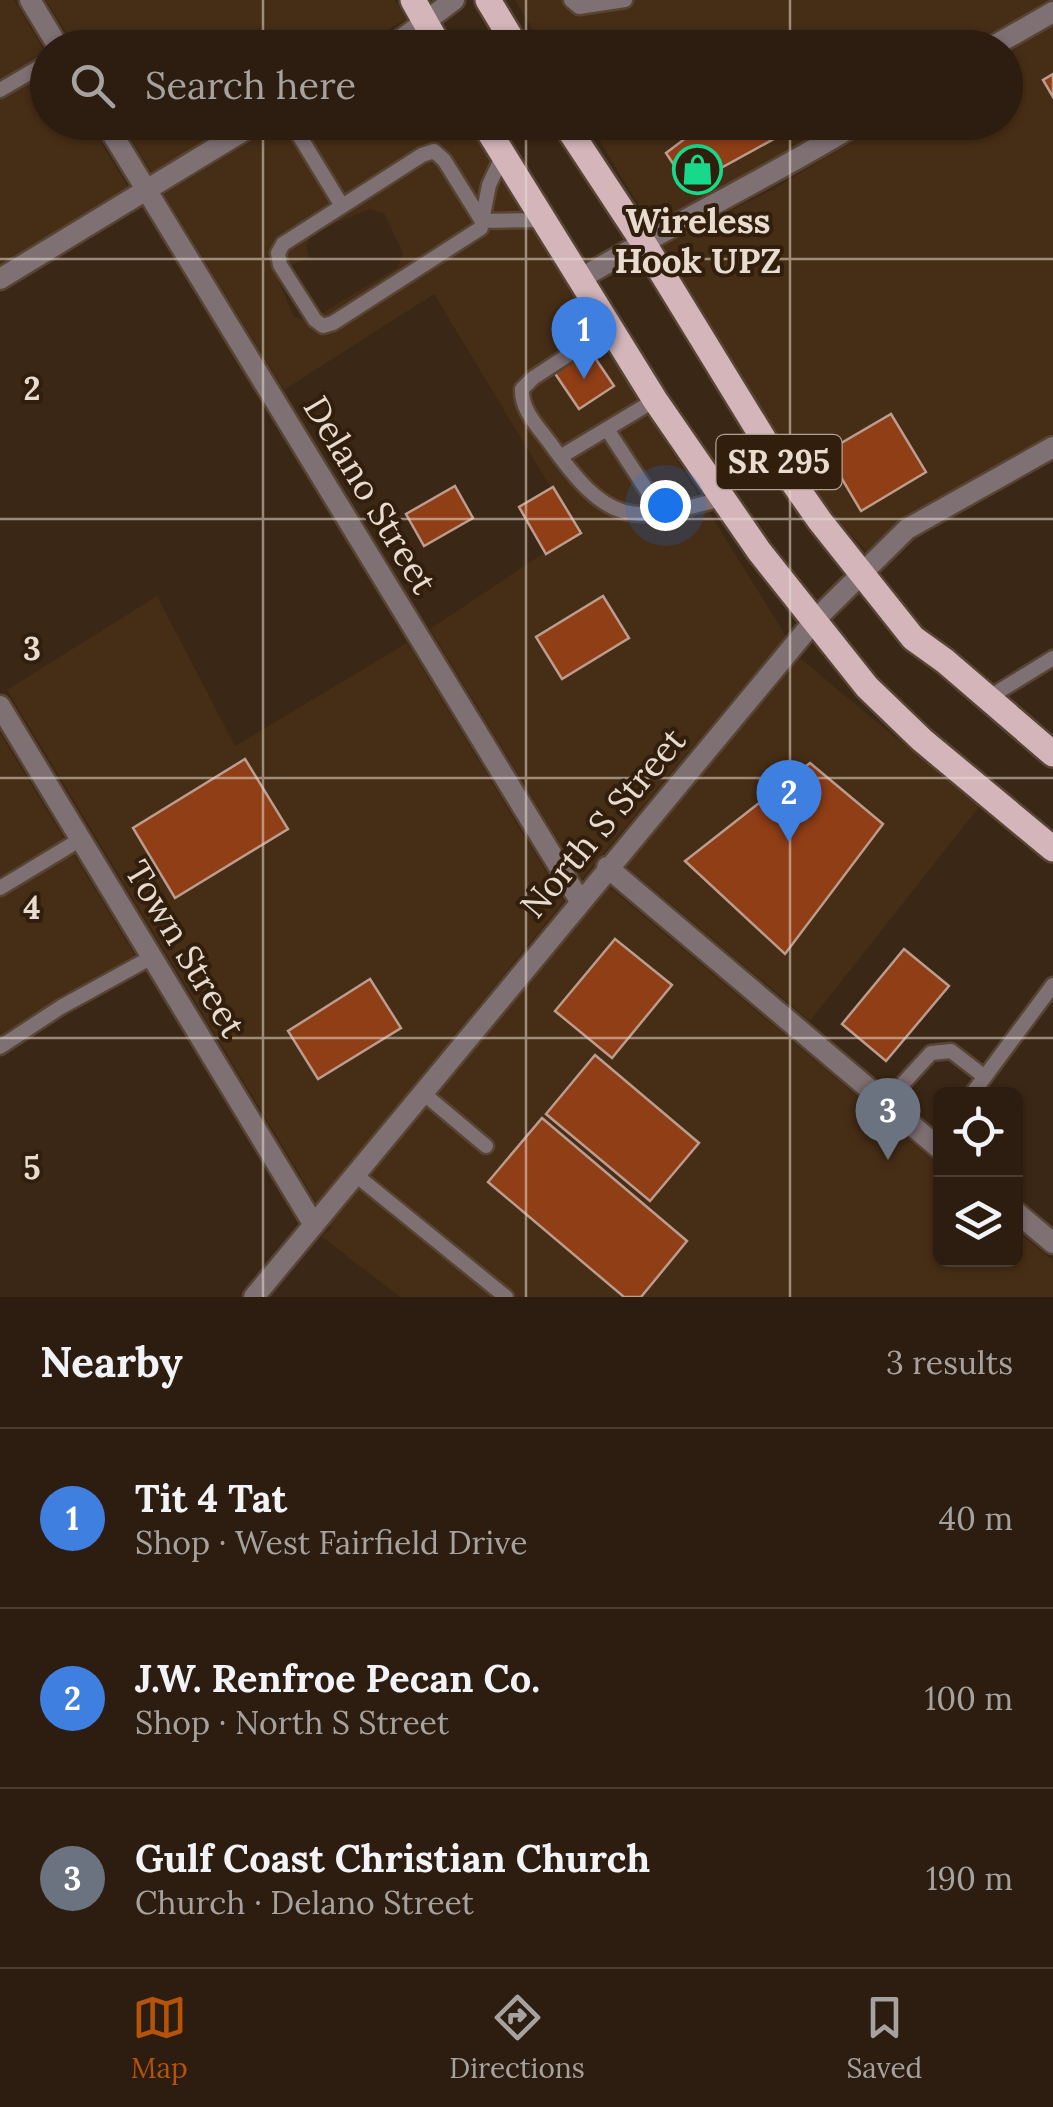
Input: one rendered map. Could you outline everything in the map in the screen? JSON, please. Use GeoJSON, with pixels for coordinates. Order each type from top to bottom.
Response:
{"type":"FeatureCollection","features":[{"type":"Feature","properties":{"kind":"main road"},"geometry":{"type":"LineString","coordinates":[[488,0],[506,30]]}},
{"type":"Feature","properties":{"kind":"main road","name":"SR 295"},"geometry":{"type":"LineString","coordinates":[[493,140],[655,400],[722,499],[866,687],[922,740],[1053,850]]}},
{"type":"Feature","properties":{"kind":"main road","name":"SR 295"},"geometry":{"type":"LineString","coordinates":[[576,140],[772,451],[860,572],[913,638],[1053,754]]}},
{"type":"Feature","properties":{"kind":"street"},"geometry":{"type":"LineString","coordinates":[[30,0],[48,30]]}},
{"type":"Feature","properties":{"kind":"street"},"geometry":{"type":"LineString","coordinates":[[419,11],[454,0]]}},
{"type":"Feature","properties":{"kind":"street"},"geometry":{"type":"LineString","coordinates":[[1022,30],[1053,12]]}},
{"type":"Feature","properties":{"kind":"street","name":"Delano Street"},"geometry":{"type":"LineString","coordinates":[[116,140],[580,901]]}},
{"type":"Feature","properties":{"kind":"street"},"geometry":{"type":"LineString","coordinates":[[0,279],[228,140]]}},
{"type":"Feature","properties":{"kind":"street"},"geometry":{"type":"LineString","coordinates":[[580,278],[770,177],[831,140]]}},
{"type":"Feature","properties":{"kind":"street","name":"North S Street"},"geometry":{"type":"LineString","coordinates":[[254,1297],[607,867],[860,572],[907,529],[1053,447]]}},
{"type":"Feature","properties":{"kind":"street","name":"Town Street"},"geometry":{"type":"LineString","coordinates":[[0,706],[314,1225]]}},
{"type":"Feature","properties":{"kind":"street"},"geometry":{"type":"LineString","coordinates":[[607,867],[933,1138]]}},
{"type":"Feature","properties":{"kind":"street"},"geometry":{"type":"LineString","coordinates":[[1023,1218],[1053,1244]]}},
{"type":"Feature","properties":{"kind":"lane"},"geometry":{"type":"LineString","coordinates":[[572,0],[579,7],[617,1]]}},
{"type":"Feature","properties":{"kind":"lane"},"geometry":{"type":"LineString","coordinates":[[0,90],[30,72]]}},
{"type":"Feature","properties":{"kind":"lane"},"geometry":{"type":"LineString","coordinates":[[303,140],[342,206]]}},
{"type":"Feature","properties":{"kind":"lane"},"geometry":{"type":"LineString","coordinates":[[482,221],[444,160],[434,152],[422,155],[283,244],[278,253],[280,265],[315,320],[323,326],[333,324],[481,228],[489,185],[502,155]]}},
{"type":"Feature","properties":{"kind":"lane"},"geometry":{"type":"LineString","coordinates":[[482,221],[544,220]]}},
{"type":"Feature","properties":{"kind":"lane"},"geometry":{"type":"LineString","coordinates":[[612,327],[533,378],[522,389],[527,412],[596,500],[625,514],[661,512],[722,499]]}},
{"type":"Feature","properties":{"kind":"lane"},"geometry":{"type":"LineString","coordinates":[[560,457],[655,400]]}},
{"type":"Feature","properties":{"kind":"lane"},"geometry":{"type":"LineString","coordinates":[[607,428],[661,512]]}},
{"type":"Feature","properties":{"kind":"lane"},"geometry":{"type":"LineString","coordinates":[[988,698],[1053,658]]}},
{"type":"Feature","properties":{"kind":"lane"},"geometry":{"type":"LineString","coordinates":[[0,888],[81,840]]}},
{"type":"Feature","properties":{"kind":"lane"},"geometry":{"type":"LineString","coordinates":[[0,1047],[61,1007],[152,957]]}},
{"type":"Feature","properties":{"kind":"lane"},"geometry":{"type":"LineString","coordinates":[[977,1087],[1053,985]]}},
{"type":"Feature","properties":{"kind":"lane"},"geometry":{"type":"LineString","coordinates":[[886,1102],[931,1053],[952,1051],[985,1076]]}},
{"type":"Feature","properties":{"kind":"lane"},"geometry":{"type":"LineString","coordinates":[[423,1092],[486,1146]]}},
{"type":"Feature","properties":{"kind":"lane"},"geometry":{"type":"LineString","coordinates":[[357,1176],[506,1297]]}},
{"type":"Feature","properties":{"kind":"shaded area"},"geometry":{"type":"Polygon","coordinates":[[[0,0],[14,0],[32,30],[30,140],[99,140],[128,187],[0,265],[0,0]]]}},
{"type":"Feature","properties":{"kind":"shaded area"},"geometry":{"type":"Polygon","coordinates":[[[46,0],[395,0],[406,19],[388,30],[65,30],[46,0]]]}},
{"type":"Feature","properties":{"kind":"shaded area"},"geometry":{"type":"Polygon","coordinates":[[[515,0],[1049,0],[996,30],[533,30],[515,0]]]}},
{"type":"Feature","properties":{"kind":"shaded area"},"geometry":{"type":"Polygon","coordinates":[[[1053,26],[1053,433],[902,518],[866,551],[831,512],[783,443],[663,245],[775,188],[855,140],[1023,140],[1023,43],[1053,26]]]}},
{"type":"Feature","properties":{"kind":"shaded area"},"geometry":{"type":"Polygon","coordinates":[[[132,140],[207,140],[152,173],[132,140]]]}},
{"type":"Feature","properties":{"kind":"shaded area"},"geometry":{"type":"Polygon","coordinates":[[[253,140],[478,140],[786,636],[582,879],[430,629],[577,531],[434,294],[284,390],[164,194],[253,140]],[[370,209],[313,232],[306,246],[309,257],[286,268],[279,282],[294,317],[309,321],[398,267],[403,253],[384,213],[370,209]]]}},
{"type":"Feature","properties":{"kind":"shaded area"},"geometry":{"type":"Polygon","coordinates":[[[599,140],[808,140],[764,166],[650,224],[599,140]]]}},
{"type":"Feature","properties":{"kind":"shaded area"},"geometry":{"type":"Polygon","coordinates":[[[157,596],[235,746],[407,643],[564,901],[317,1203],[7,690],[157,596]]]}},
{"type":"Feature","properties":{"kind":"shaded area"},"geometry":{"type":"Polygon","coordinates":[[[800,658],[979,807],[810,1021],[625,865],[800,658]]]}},
{"type":"Feature","properties":{"kind":"shaded area"},"geometry":{"type":"Polygon","coordinates":[[[0,733],[151,982],[134,957],[0,1037],[0,733]]]}},
{"type":"Feature","properties":{"kind":"shaded area"},"geometry":{"type":"Polygon","coordinates":[[[608,886],[933,1160],[933,1267],[1023,1267],[1023,1236],[1053,1261],[1053,1297],[400,1297],[321,1236],[332,1228],[330,1225],[608,886]]]}},
{"type":"Feature","properties":{"kind":"building"},"geometry":{"type":"Polygon","coordinates":[[[1053,74],[1053,97],[1043,80],[1053,74]]]}},
{"type":"Feature","properties":{"kind":"building"},"geometry":{"type":"Polygon","coordinates":[[[683,140],[772,140],[688,186],[666,153],[683,140]]]}},
{"type":"Feature","properties":{"kind":"building"},"geometry":{"type":"Polygon","coordinates":[[[589,349],[614,386],[579,409],[554,372],[589,349]]]}},
{"type":"Feature","properties":{"kind":"building"},"geometry":{"type":"Polygon","coordinates":[[[891,414],[926,472],[861,511],[826,452],[891,414]]]}},
{"type":"Feature","properties":{"kind":"building"},"geometry":{"type":"Polygon","coordinates":[[[455,486],[473,518],[424,546],[406,514],[455,486]]]}},
{"type":"Feature","properties":{"kind":"building"},"geometry":{"type":"Polygon","coordinates":[[[553,487],[581,533],[546,554],[519,507],[553,487]]]}},
{"type":"Feature","properties":{"kind":"building"},"geometry":{"type":"Polygon","coordinates":[[[603,596],[629,638],[562,679],[536,637],[603,596]]]}},
{"type":"Feature","properties":{"kind":"building"},"geometry":{"type":"Polygon","coordinates":[[[245,759],[288,829],[175,898],[133,828],[245,759]]]}},
{"type":"Feature","properties":{"kind":"building"},"geometry":{"type":"Polygon","coordinates":[[[810,763],[883,824],[785,954],[685,861],[810,763]]]}},
{"type":"Feature","properties":{"kind":"building"},"geometry":{"type":"Polygon","coordinates":[[[615,939],[672,985],[612,1058],[555,1011],[615,939]]]}},
{"type":"Feature","properties":{"kind":"building"},"geometry":{"type":"Polygon","coordinates":[[[904,949],[949,986],[886,1061],[842,1024],[904,949]]]}},
{"type":"Feature","properties":{"kind":"building"},"geometry":{"type":"Polygon","coordinates":[[[370,979],[401,1028],[318,1079],[288,1031],[370,979]]]}},
{"type":"Feature","properties":{"kind":"building"},"geometry":{"type":"Polygon","coordinates":[[[595,1055],[699,1143],[650,1201],[546,1114],[595,1055]]]}},
{"type":"Feature","properties":{"kind":"building"},"geometry":{"type":"Polygon","coordinates":[[[542,1118],[687,1241],[641,1297],[624,1297],[488,1182],[542,1118]]]}},
{"type":"Feature","properties":{"kind":"place","name":"Wireless Hook UPZ"},"geometry":{"type":"Point","coordinates":[698,169]}},
{"type":"Feature","properties":{"kind":"place","name":"Tit 4 Tat"},"geometry":{"type":"Point","coordinates":[584,379]}},
{"type":"Feature","properties":{"kind":"place","name":"J.W. Renfroe Pecan Co."},"geometry":{"type":"Point","coordinates":[789,842]}},
{"type":"Feature","properties":{"kind":"place","name":"Gulf Coast Christian Church"},"geometry":{"type":"Point","coordinates":[888,1160]}}]}
